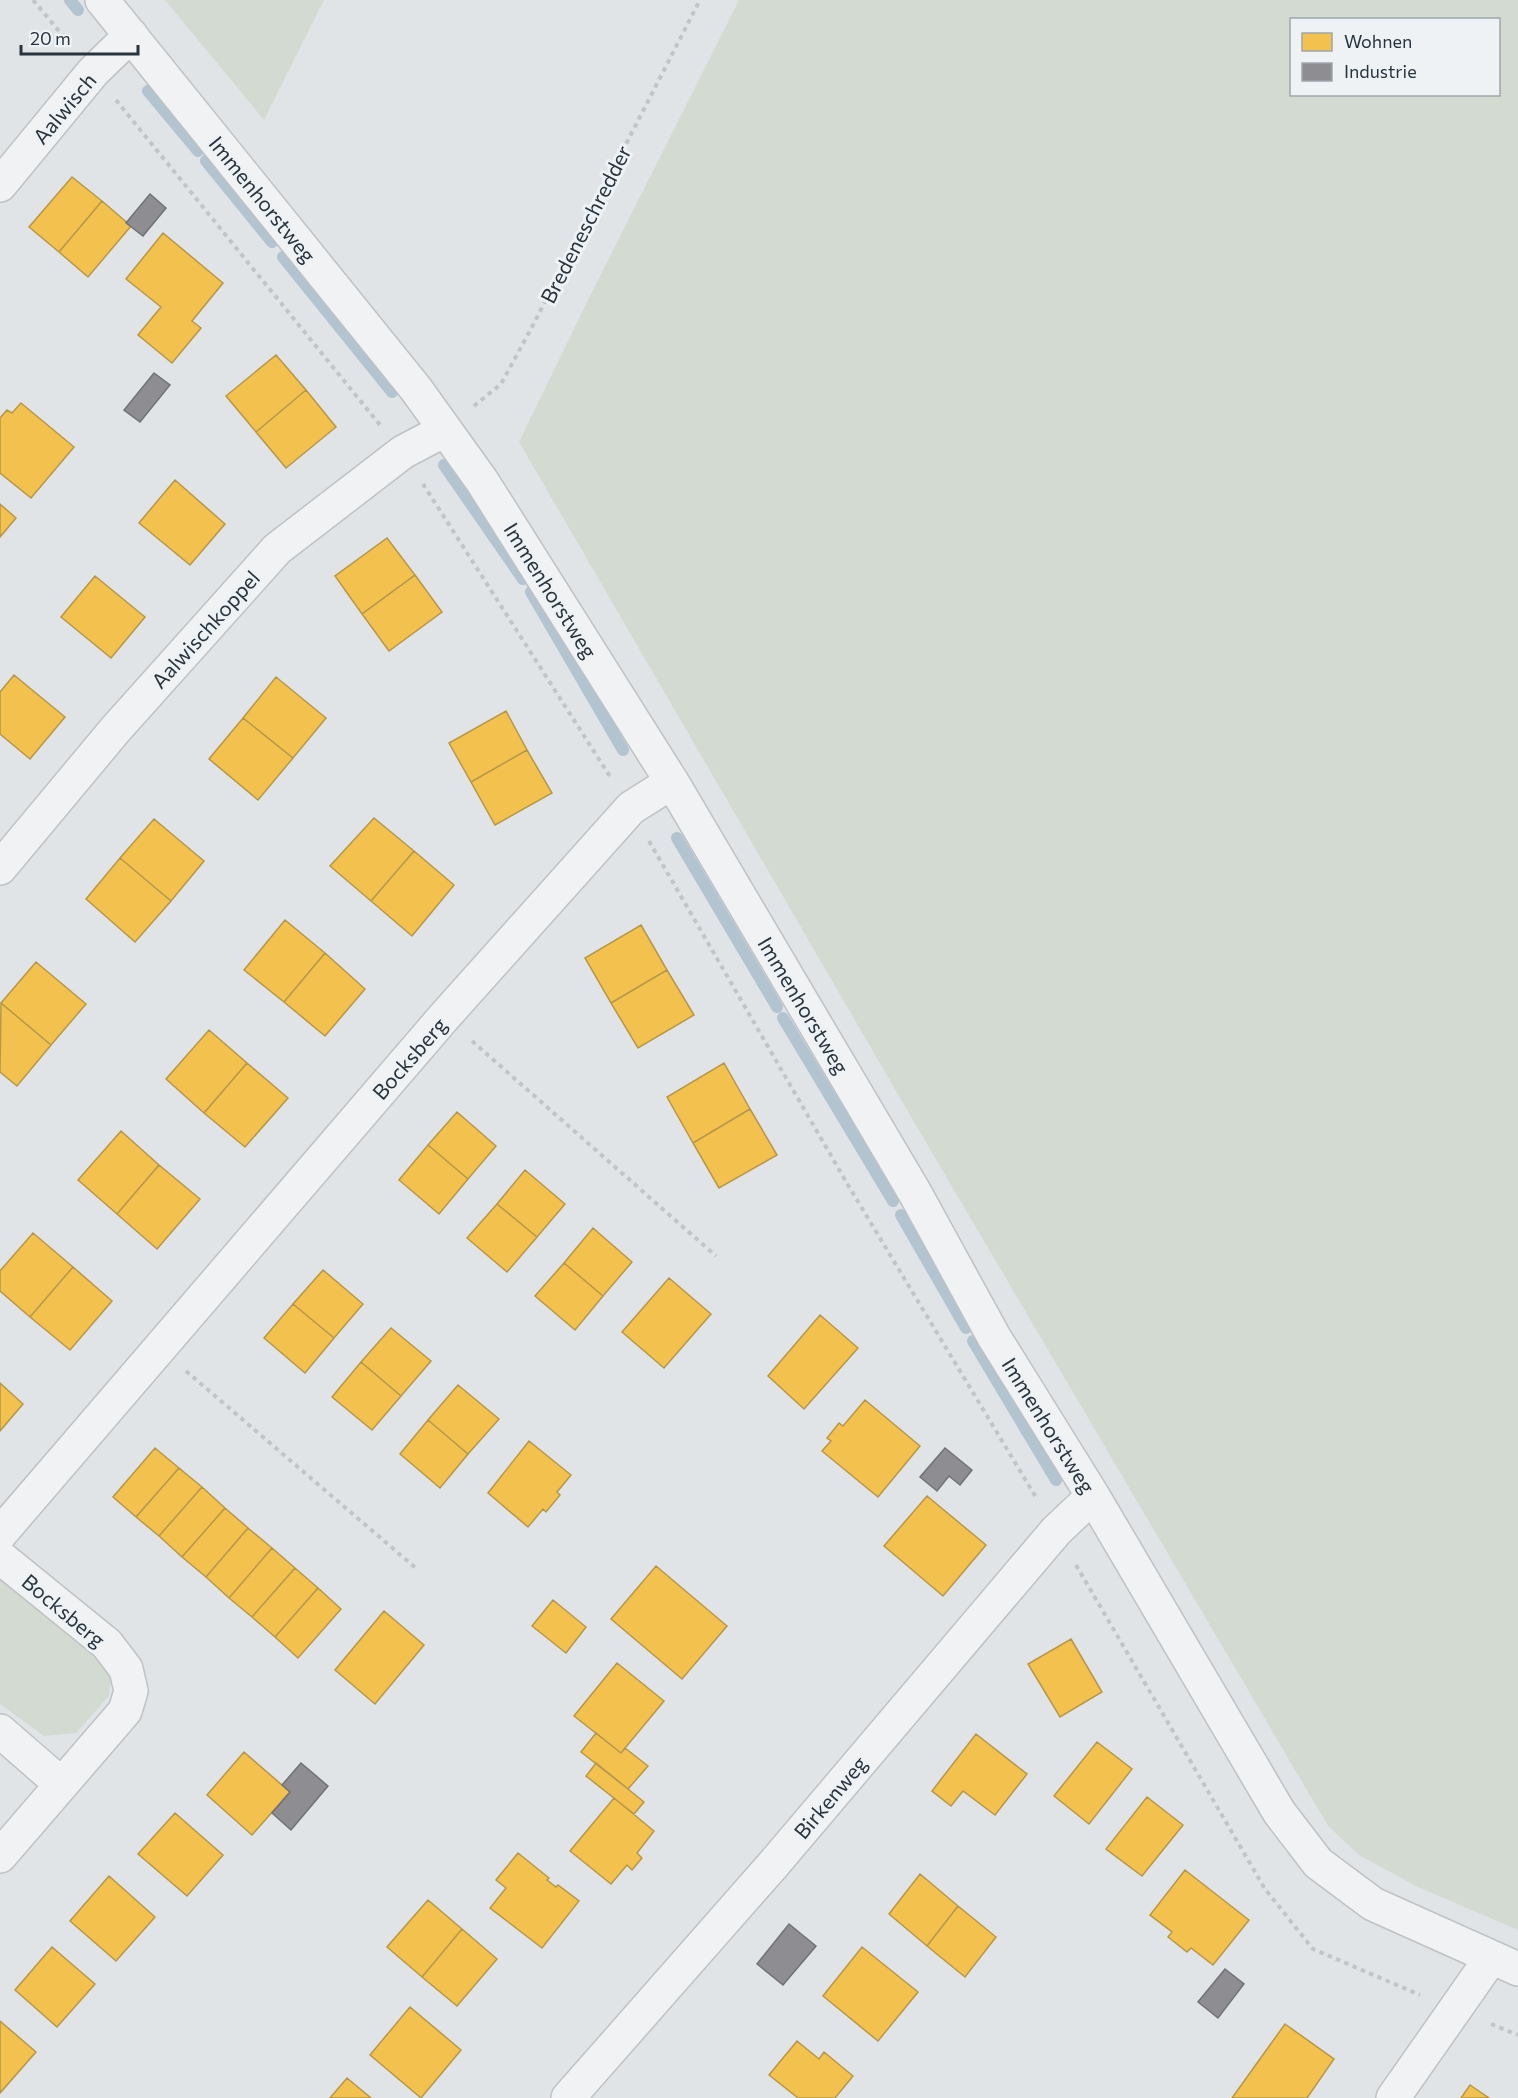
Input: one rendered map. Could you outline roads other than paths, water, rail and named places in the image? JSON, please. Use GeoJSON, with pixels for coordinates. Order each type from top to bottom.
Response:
{"type":"FeatureCollection","features":[{"type":"Feature","properties":{"kind":"street","name":"Immenhorstweg"},"geometry":{"type":"LineString","coordinates":[[102,0],[416,389],[488,489],[672,782],[915,1193],[994,1337],[1093,1496],[1279,1812],[1318,1863],[1373,1904],[1505,1964]]}},
{"type":"Feature","properties":{"kind":"street","name":"Aalwisch"},"geometry":{"type":"LineString","coordinates":[[0,185],[93,72],[131,35]]}},
{"type":"Feature","properties":{"kind":"street","name":"Aalwischkoppel"},"geometry":{"type":"LineString","coordinates":[[0,868],[115,730],[277,549],[403,453],[445,430]]}},
{"type":"Feature","properties":{"kind":"street","name":"Bocksberg"},"geometry":{"type":"LineString","coordinates":[[0,1534],[444,1017],[631,808],[672,782]]}},
{"type":"Feature","properties":{"kind":"street","name":"Birkenweg"},"geometry":{"type":"LineString","coordinates":[[568,2098],[772,1866],[1056,1531],[1093,1496]]}},
{"type":"Feature","properties":{"kind":"street","name":"Bocksberg"},"geometry":{"type":"LineString","coordinates":[[0,1557],[107,1644],[126,1669],[131,1691],[125,1711],[0,1856]]}},
{"type":"Feature","properties":{"kind":"street"},"geometry":{"type":"LineString","coordinates":[[0,1731],[61,1784]]}},
{"type":"Feature","properties":{"kind":"street"},"geometry":{"type":"LineString","coordinates":[[1393,2098],[1456,2010],[1505,1964]]}},
{"type":"Feature","properties":{"kind":"waterway"},"geometry":{"type":"LineString","coordinates":[[70,0],[78,10]]}},
{"type":"Feature","properties":{"kind":"waterway"},"geometry":{"type":"LineString","coordinates":[[148,91],[198,151]]}},
{"type":"Feature","properties":{"kind":"waterway"},"geometry":{"type":"LineString","coordinates":[[206,161],[272,242]]}},
{"type":"Feature","properties":{"kind":"waterway"},"geometry":{"type":"LineString","coordinates":[[283,257],[392,392]]}},
{"type":"Feature","properties":{"kind":"waterway"},"geometry":{"type":"LineString","coordinates":[[444,465],[523,579]]}},
{"type":"Feature","properties":{"kind":"waterway"},"geometry":{"type":"LineString","coordinates":[[531,592],[623,750]]}},
{"type":"Feature","properties":{"kind":"waterway"},"geometry":{"type":"LineString","coordinates":[[677,838],[777,1007]]}},
{"type":"Feature","properties":{"kind":"waterway"},"geometry":{"type":"LineString","coordinates":[[783,1018],[893,1201]]}},
{"type":"Feature","properties":{"kind":"waterway"},"geometry":{"type":"LineString","coordinates":[[901,1215],[966,1328]]}},
{"type":"Feature","properties":{"kind":"waterway"},"geometry":{"type":"LineString","coordinates":[[973,1341],[1056,1480]]}}]}
